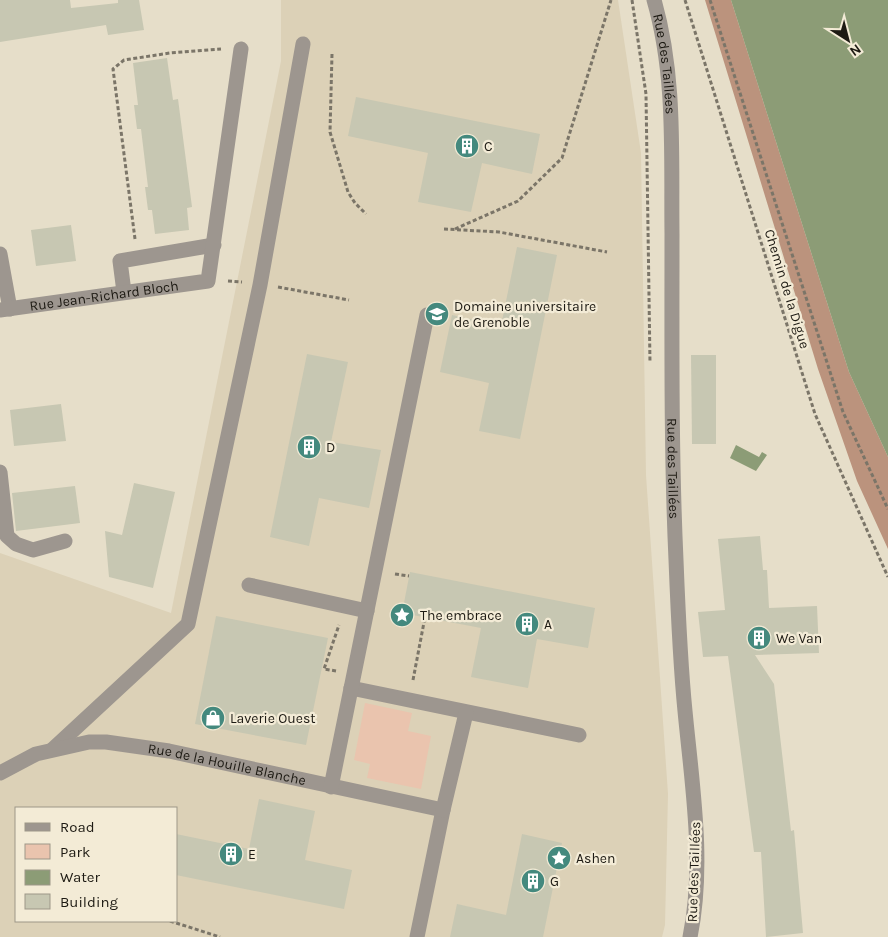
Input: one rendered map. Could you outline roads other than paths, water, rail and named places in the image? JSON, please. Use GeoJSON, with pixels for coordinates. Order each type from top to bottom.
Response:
{"type":"FeatureCollection","features":[{"type":"Feature","properties":{"kind":"street","name":"Rue des Taillées"},"geometry":{"type":"LineString","coordinates":[[654,0],[662,30],[671,100],[672,415],[676,549],[683,687],[697,827],[694,920],[690,937]]}},
{"type":"Feature","properties":{"kind":"street"},"geometry":{"type":"LineString","coordinates":[[52,749],[188,624],[260,285],[304,44]]}},
{"type":"Feature","properties":{"kind":"street"},"geometry":{"type":"LineString","coordinates":[[124,292],[120,261],[214,245],[241,49]]}},
{"type":"Feature","properties":{"kind":"street","name":"Rue Jean-Richard Bloch"},"geometry":{"type":"LineString","coordinates":[[5,310],[208,281],[214,245]]}},
{"type":"Feature","properties":{"kind":"street"},"geometry":{"type":"LineString","coordinates":[[0,254],[5,310]]}},
{"type":"Feature","properties":{"kind":"street"},"geometry":{"type":"LineString","coordinates":[[331,787],[427,315]]}},
{"type":"Feature","properties":{"kind":"street"},"geometry":{"type":"LineString","coordinates":[[0,472],[8,536],[16,544],[33,550],[65,541]]}},
{"type":"Feature","properties":{"kind":"street"},"geometry":{"type":"LineString","coordinates":[[249,585],[367,611]]}},
{"type":"Feature","properties":{"kind":"street"},"geometry":{"type":"LineString","coordinates":[[351,688],[579,735]]}},
{"type":"Feature","properties":{"kind":"street"},"geometry":{"type":"LineString","coordinates":[[417,937],[441,817],[466,713]]}},
{"type":"Feature","properties":{"kind":"street","name":"Rue de la Houille Blanche"},"geometry":{"type":"LineString","coordinates":[[0,773],[36,754],[52,749],[89,742],[125,744],[169,751],[331,787],[441,817]]}},
{"type":"Feature","properties":{"kind":"water"},"geometry":{"type":"Polygon","coordinates":[[[731,0],[888,0],[888,457],[849,372],[731,0]]]}},
{"type":"Feature","properties":{"kind":"water"},"geometry":{"type":"Polygon","coordinates":[[[736,445],[759,457],[762,452],[767,455],[756,471],[730,458],[736,445]]]}},
{"type":"Feature","properties":{"kind":"place","name":"C"},"geometry":{"type":"Point","coordinates":[467,146]}},
{"type":"Feature","properties":{"kind":"place","name":"Domaine universitaire de Grenoble"},"geometry":{"type":"Point","coordinates":[437,314]}},
{"type":"Feature","properties":{"kind":"place","name":"D"},"geometry":{"type":"Point","coordinates":[309,447]}},
{"type":"Feature","properties":{"kind":"place","name":"The embrace"},"geometry":{"type":"Point","coordinates":[402,615]}},
{"type":"Feature","properties":{"kind":"place","name":"A"},"geometry":{"type":"Point","coordinates":[527,624]}},
{"type":"Feature","properties":{"kind":"place","name":"We Van"},"geometry":{"type":"Point","coordinates":[759,638]}},
{"type":"Feature","properties":{"kind":"place","name":"Laverie Ouest"},"geometry":{"type":"Point","coordinates":[213,718]}},
{"type":"Feature","properties":{"kind":"place","name":"E"},"geometry":{"type":"Point","coordinates":[231,854]}},
{"type":"Feature","properties":{"kind":"place","name":"Ashen"},"geometry":{"type":"Point","coordinates":[559,858]}},
{"type":"Feature","properties":{"kind":"place","name":"G"},"geometry":{"type":"Point","coordinates":[533,881]}}]}
